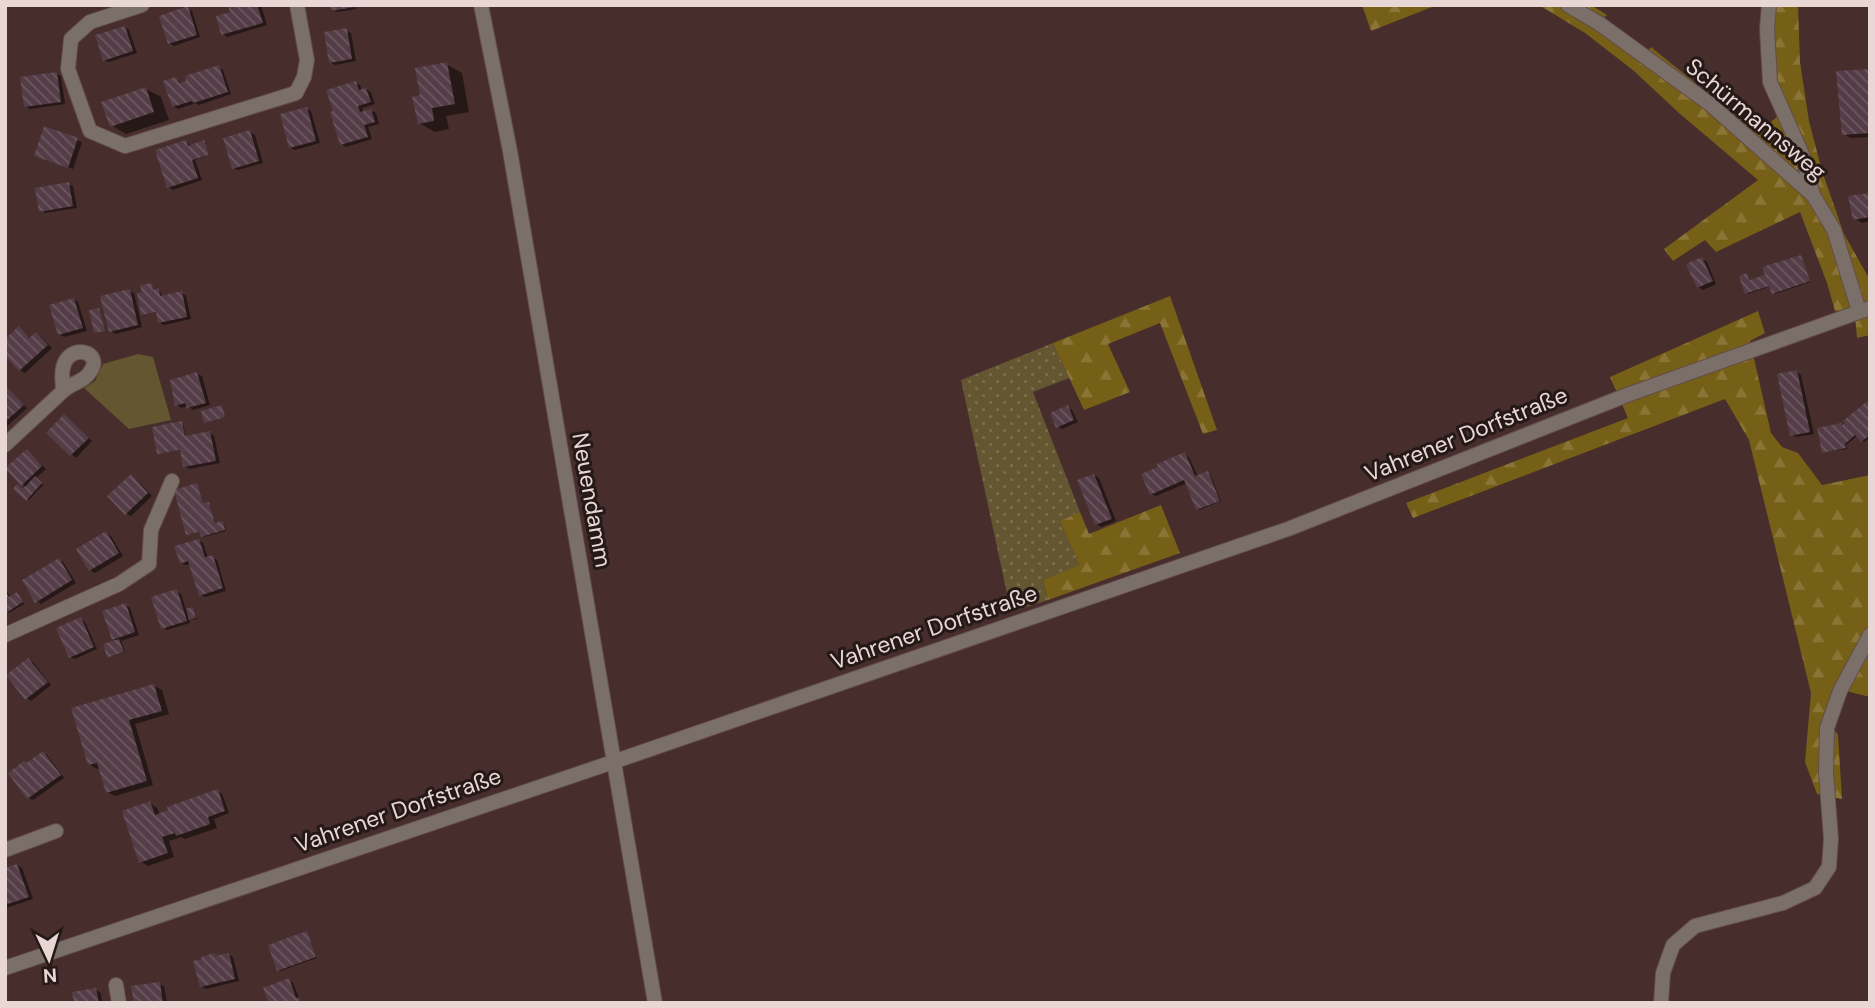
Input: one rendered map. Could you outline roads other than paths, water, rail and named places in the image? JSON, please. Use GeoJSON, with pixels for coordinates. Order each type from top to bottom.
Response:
{"type":"FeatureCollection","features":[{"type":"Feature","properties":{"kind":"street"},"geometry":{"type":"LineString","coordinates":[[142,5],[90,22],[71,38],[68,69],[90,131],[125,146],[296,93],[304,77],[307,60],[297,5]]}},
{"type":"Feature","properties":{"kind":"street","name":"Neuendamm"},"geometry":{"type":"LineString","coordinates":[[481,5],[510,150],[654,1003]]}},
{"type":"Feature","properties":{"kind":"street","name":"Schürmannsweg"},"geometry":{"type":"LineString","coordinates":[[1568,5],[1600,24],[1710,104],[1813,195],[1834,230],[1864,309]]}},
{"type":"Feature","properties":{"kind":"street"},"geometry":{"type":"LineString","coordinates":[[1769,5],[1767,29],[1770,82],[1802,154],[1813,195]]}},
{"type":"Feature","properties":{"kind":"street","name":"Vahrener Dorfstraße"},"geometry":{"type":"LineString","coordinates":[[5,968],[1287,529],[1627,395],[1864,309]]}},
{"type":"Feature","properties":{"kind":"street"},"geometry":{"type":"LineString","coordinates":[[5,445],[63,391]]}},
{"type":"Feature","properties":{"kind":"street"},"geometry":{"type":"LineString","coordinates":[[5,635],[119,584],[149,564],[151,530],[172,481]]}},
{"type":"Feature","properties":{"kind":"street"},"geometry":{"type":"LineString","coordinates":[[1661,1003],[1663,973],[1673,945],[1695,926],[1783,903],[1815,887],[1829,867],[1831,839],[1826,773],[1827,728],[1839,691],[1870,635]]}},
{"type":"Feature","properties":{"kind":"street"},"geometry":{"type":"LineString","coordinates":[[5,850],[56,831]]}},
{"type":"Feature","properties":{"kind":"street"},"geometry":{"type":"LineString","coordinates":[[116,985],[119,1003]]}}]}
